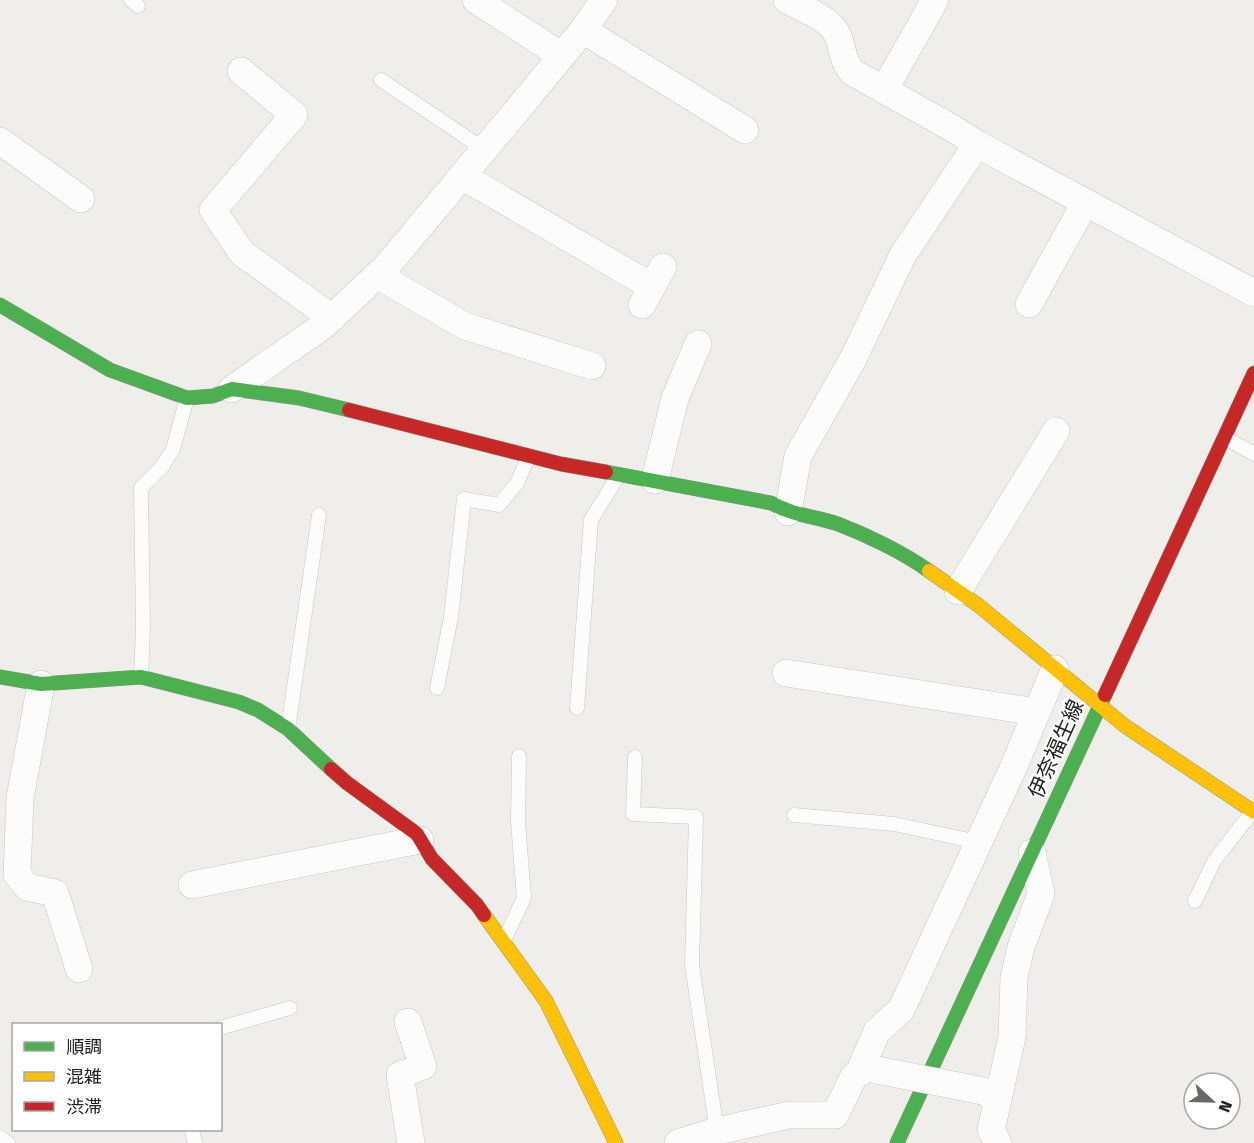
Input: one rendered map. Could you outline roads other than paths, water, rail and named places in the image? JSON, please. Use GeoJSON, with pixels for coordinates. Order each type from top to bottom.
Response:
{"type":"FeatureCollection","features":[{"type":"Feature","properties":{"kind":"street"},"geometry":{"type":"LineString","coordinates":[[476,0],[562,56]]}},
{"type":"Feature","properties":{"kind":"street"},"geometry":{"type":"LineString","coordinates":[[0,305],[110,370],[187,398],[213,396],[232,389],[332,318],[377,275],[485,150],[562,56],[604,0]]}},
{"type":"Feature","properties":{"kind":"street"},"geometry":{"type":"LineString","coordinates":[[787,0],[828,23],[837,35],[844,63],[852,72],[977,144],[1254,293]]}},
{"type":"Feature","properties":{"kind":"street"},"geometry":{"type":"LineString","coordinates":[[884,90],[935,0]]}},
{"type":"Feature","properties":{"kind":"street"},"geometry":{"type":"LineString","coordinates":[[582,30],[745,130]]}},
{"type":"Feature","properties":{"kind":"street"},"geometry":{"type":"LineString","coordinates":[[241,71],[294,115],[213,210],[242,253],[332,318]]}},
{"type":"Feature","properties":{"kind":"street"},"geometry":{"type":"LineString","coordinates":[[0,141],[81,199]]}},
{"type":"Feature","properties":{"kind":"street"},"geometry":{"type":"LineString","coordinates":[[788,512],[798,456],[853,359],[903,255],[977,144]]}},
{"type":"Feature","properties":{"kind":"street"},"geometry":{"type":"LineString","coordinates":[[462,176],[652,286]]}},
{"type":"Feature","properties":{"kind":"street"},"geometry":{"type":"LineString","coordinates":[[1029,304],[1085,203]]}},
{"type":"Feature","properties":{"kind":"street"},"geometry":{"type":"LineString","coordinates":[[377,275],[465,326],[592,366]]}},
{"type":"Feature","properties":{"kind":"street"},"geometry":{"type":"LineString","coordinates":[[655,480],[675,398],[698,344]]}},
{"type":"Feature","properties":{"kind":"street","name":"伊奈福生線"},"geometry":{"type":"LineString","coordinates":[[897,1143],[1254,372]]}},
{"type":"Feature","properties":{"kind":"street"},"geometry":{"type":"LineString","coordinates":[[232,389],[298,398],[561,464],[771,503],[788,512],[837,524],[912,559],[958,591],[1125,726],[1253,811]]}},
{"type":"Feature","properties":{"kind":"street"},"geometry":{"type":"LineString","coordinates":[[958,591],[1056,431]]}},
{"type":"Feature","properties":{"kind":"street"},"geometry":{"type":"LineString","coordinates":[[868,1071],[877,1031],[901,1010],[1055,669]]}},
{"type":"Feature","properties":{"kind":"street"},"geometry":{"type":"LineString","coordinates":[[786,673],[1037,712]]}},
{"type":"Feature","properties":{"kind":"street"},"geometry":{"type":"LineString","coordinates":[[0,677],[41,684],[141,677],[239,702],[258,710],[288,729],[347,783],[417,834],[432,859],[477,905],[546,1001],[616,1143]]}},
{"type":"Feature","properties":{"kind":"street"},"geometry":{"type":"LineString","coordinates":[[41,684],[20,798],[17,874],[27,887],[55,893],[79,969]]}},
{"type":"Feature","properties":{"kind":"street"},"geometry":{"type":"LineString","coordinates":[[192,885],[420,840]]}},
{"type":"Feature","properties":{"kind":"street"},"geometry":{"type":"LineString","coordinates":[[998,1143],[991,1130],[990,1098],[1012,1037],[1014,977],[1021,947],[1041,894],[1032,853]]}},
{"type":"Feature","properties":{"kind":"street"},"geometry":{"type":"LineString","coordinates":[[408,1022],[423,1066],[400,1075],[411,1143]]}},
{"type":"Feature","properties":{"kind":"street"},"geometry":{"type":"LineString","coordinates":[[678,1143],[717,1131],[789,1115],[835,1115],[854,1077],[868,1071],[990,1098]]}},
{"type":"Feature","properties":{"kind":"lane"},"geometry":{"type":"LineString","coordinates":[[381,81],[485,150]]}},
{"type":"Feature","properties":{"kind":"lane"},"geometry":{"type":"LineString","coordinates":[[141,677],[143,629],[141,488],[162,467],[173,449],[187,398]]}},
{"type":"Feature","properties":{"kind":"lane"},"geometry":{"type":"LineString","coordinates":[[1224,437],[1254,454]]}},
{"type":"Feature","properties":{"kind":"lane"},"geometry":{"type":"LineString","coordinates":[[437,688],[451,617],[465,499],[499,505],[517,483],[529,456]]}},
{"type":"Feature","properties":{"kind":"lane"},"geometry":{"type":"LineString","coordinates":[[577,708],[591,520],[619,474]]}},
{"type":"Feature","properties":{"kind":"lane"},"geometry":{"type":"LineString","coordinates":[[288,729],[319,515]]}},
{"type":"Feature","properties":{"kind":"lane"},"geometry":{"type":"LineString","coordinates":[[503,942],[524,898],[518,822],[519,756]]}},
{"type":"Feature","properties":{"kind":"lane"},"geometry":{"type":"LineString","coordinates":[[635,757],[633,814],[696,817],[692,965],[717,1131]]}},
{"type":"Feature","properties":{"kind":"lane"},"geometry":{"type":"LineString","coordinates":[[1195,901],[1214,861],[1253,811]]}},
{"type":"Feature","properties":{"kind":"lane"},"geometry":{"type":"LineString","coordinates":[[794,815],[894,824],[978,842]]}},
{"type":"Feature","properties":{"kind":"lane"},"geometry":{"type":"LineString","coordinates":[[222,1027],[290,1008]]}},
{"type":"Feature","properties":{"kind":"lane"},"geometry":{"type":"LineString","coordinates":[[0,1137],[8,1143]]}}]}
